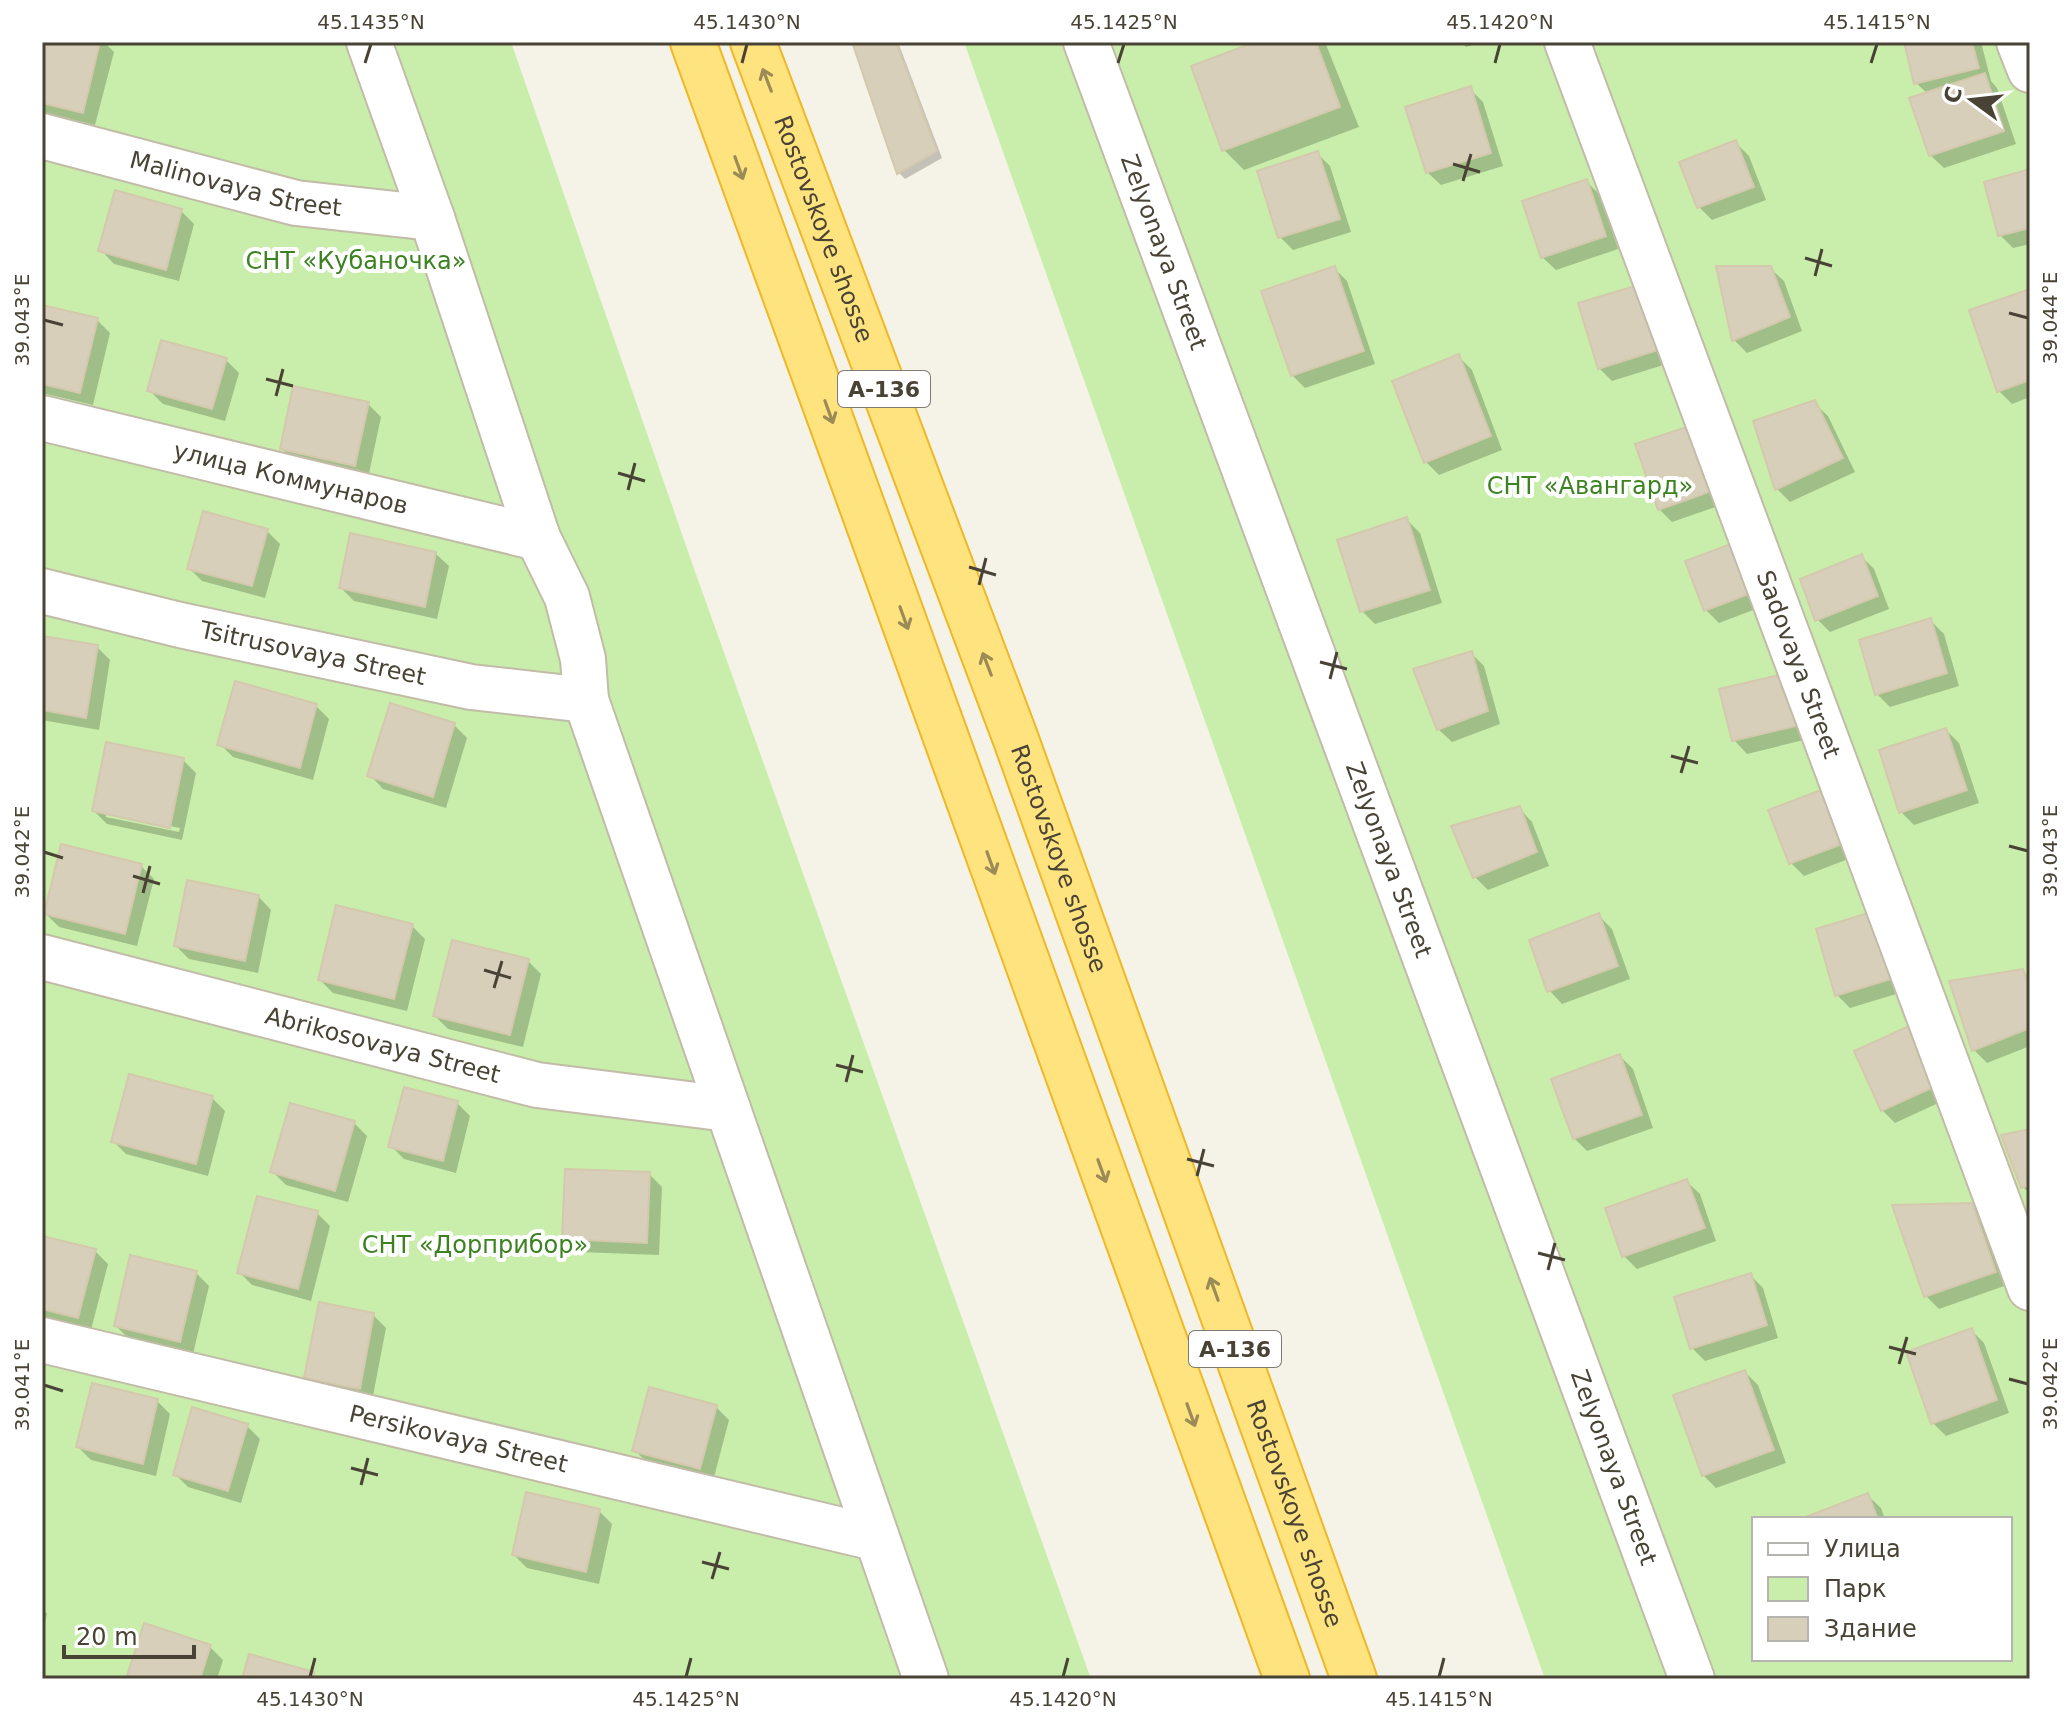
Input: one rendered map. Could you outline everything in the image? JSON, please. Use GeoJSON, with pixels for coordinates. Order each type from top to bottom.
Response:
{"type":"FeatureCollection","features":[{"type":"Feature","properties":{"kind":"highway","name":"А-136"},"geometry":{"type":"LineString","coordinates":[[693,42],[1287,1679]]}},
{"type":"Feature","properties":{"kind":"highway","name":"Rostovskoye shosse"},"geometry":{"type":"LineString","coordinates":[[753,42],[1015,737],[1354,1679]]}},
{"type":"Feature","properties":{"kind":"street"},"geometry":{"type":"LineString","coordinates":[[369,42],[432,218],[538,538],[567,597],[583,659],[586,700],[926,1679]]}},
{"type":"Feature","properties":{"kind":"street","name":"Zelyonaya Street"},"geometry":{"type":"LineString","coordinates":[[1086,42],[1692,1679]]}},
{"type":"Feature","properties":{"kind":"street","name":"Sadovaya Street"},"geometry":{"type":"LineString","coordinates":[[1567,42],[2030,1288]]}},
{"type":"Feature","properties":{"kind":"street"},"geometry":{"type":"LineString","coordinates":[[2019,42],[2030,70]]}},
{"type":"Feature","properties":{"kind":"street","name":"Malinovaya Street"},"geometry":{"type":"LineString","coordinates":[[42,136],[296,203],[432,218]]}},
{"type":"Feature","properties":{"kind":"street","name":"улица Коммунаров"},"geometry":{"type":"LineString","coordinates":[[42,418],[538,538]]}},
{"type":"Feature","properties":{"kind":"street","name":"Tsitrusovaya Street"},"geometry":{"type":"LineString","coordinates":[[42,591],[180,625],[471,687],[586,700]]}},
{"type":"Feature","properties":{"kind":"street","name":"Abrikosovaya Street"},"geometry":{"type":"LineString","coordinates":[[42,957],[537,1085],[728,1109]]}},
{"type":"Feature","properties":{"kind":"street","name":"Persikovaya Street"},"geometry":{"type":"LineString","coordinates":[[42,1340],[875,1538]]}},
{"type":"Feature","properties":{"kind":"green space","name":"СНТ «Дорприбор»"},"geometry":{"type":"Polygon","coordinates":[[[42,42],[511,42],[692,563],[1091,1679],[42,1679],[42,42]]]}},
{"type":"Feature","properties":{"kind":"green space","name":"СНТ «Авангард»"},"geometry":{"type":"Polygon","coordinates":[[[964,42],[2030,42],[2030,1679],[1545,1679],[964,42]]]}},
{"type":"Feature","properties":{"kind":"building"},"geometry":{"type":"Polygon","coordinates":[[[42,42],[100,42],[83,113],[42,103],[42,42]]]}},
{"type":"Feature","properties":{"kind":"building"},"geometry":{"type":"Polygon","coordinates":[[[852,42],[896,42],[937,151],[897,174],[852,42]]]}},
{"type":"Feature","properties":{"kind":"building"},"geometry":{"type":"Polygon","coordinates":[[[1255,42],[1316,42],[1340,107],[1222,151],[1191,66],[1255,42]]]}},
{"type":"Feature","properties":{"kind":"building"},"geometry":{"type":"Polygon","coordinates":[[[1904,42],[1972,42],[1979,68],[1914,84],[1904,42]]]}},
{"type":"Feature","properties":{"kind":"building"},"geometry":{"type":"Polygon","coordinates":[[[1985,73],[2004,131],[1929,156],[1909,98],[1985,73]]]}},
{"type":"Feature","properties":{"kind":"building"},"geometry":{"type":"Polygon","coordinates":[[[1471,86],[1491,153],[1426,173],[1405,107],[1471,86]]]}},
{"type":"Feature","properties":{"kind":"building"},"geometry":{"type":"Polygon","coordinates":[[[1736,140],[1754,187],[1697,208],[1679,162],[1736,140]]]}},
{"type":"Feature","properties":{"kind":"building"},"geometry":{"type":"Polygon","coordinates":[[[1318,151],[1340,219],[1278,238],[1257,171],[1318,151]]]}},
{"type":"Feature","properties":{"kind":"building"},"geometry":{"type":"Polygon","coordinates":[[[2030,169],[2030,228],[1998,236],[1984,182],[2030,169]]]}},
{"type":"Feature","properties":{"kind":"building"},"geometry":{"type":"Polygon","coordinates":[[[1587,179],[1606,236],[1541,258],[1522,201],[1587,179]]]}},
{"type":"Feature","properties":{"kind":"building"},"geometry":{"type":"Polygon","coordinates":[[[115,190],[182,209],[166,270],[98,251],[115,190]]]}},
{"type":"Feature","properties":{"kind":"building"},"geometry":{"type":"Polygon","coordinates":[[[1335,266],[1364,351],[1291,376],[1261,291],[1335,266]]]}},
{"type":"Feature","properties":{"kind":"building"},"geometry":{"type":"Polygon","coordinates":[[[1716,266],[1771,266],[1790,317],[1732,341],[1716,266]]]}},
{"type":"Feature","properties":{"kind":"building"},"geometry":{"type":"Polygon","coordinates":[[[1642,284],[1661,349],[1598,369],[1578,303],[1642,284]]]}},
{"type":"Feature","properties":{"kind":"building"},"geometry":{"type":"Polygon","coordinates":[[[2027,290],[2030,300],[2030,380],[1997,392],[1969,310],[2027,290]]]}},
{"type":"Feature","properties":{"kind":"building"},"geometry":{"type":"Polygon","coordinates":[[[42,305],[98,318],[80,393],[42,384],[42,305]]]}},
{"type":"Feature","properties":{"kind":"building"},"geometry":{"type":"Polygon","coordinates":[[[161,340],[227,358],[212,409],[147,391],[161,340]]]}},
{"type":"Feature","properties":{"kind":"building"},"geometry":{"type":"Polygon","coordinates":[[[1459,354],[1491,436],[1424,463],[1392,381],[1459,354]]]}},
{"type":"Feature","properties":{"kind":"building"},"geometry":{"type":"Polygon","coordinates":[[[293,386],[369,402],[355,466],[280,449],[293,386]]]}},
{"type":"Feature","properties":{"kind":"building"},"geometry":{"type":"Polygon","coordinates":[[[1815,400],[1843,458],[1775,490],[1753,421],[1815,400]]]}},
{"type":"Feature","properties":{"kind":"building"},"geometry":{"type":"Polygon","coordinates":[[[1693,425],[1715,490],[1658,510],[1635,444],[1693,425]]]}},
{"type":"Feature","properties":{"kind":"building"},"geometry":{"type":"Polygon","coordinates":[[[203,511],[268,529],[252,586],[187,569],[203,511]]]}},
{"type":"Feature","properties":{"kind":"building"},"geometry":{"type":"Polygon","coordinates":[[[1407,517],[1430,590],[1360,612],[1337,540],[1407,517]]]}},
{"type":"Feature","properties":{"kind":"building"},"geometry":{"type":"Polygon","coordinates":[[[350,533],[436,552],[425,607],[339,588],[350,533]]]}},
{"type":"Feature","properties":{"kind":"building"},"geometry":{"type":"Polygon","coordinates":[[[1739,541],[1757,591],[1704,611],[1685,561],[1739,541]]]}},
{"type":"Feature","properties":{"kind":"building"},"geometry":{"type":"Polygon","coordinates":[[[1862,554],[1878,596],[1815,621],[1800,579],[1862,554]]]}},
{"type":"Feature","properties":{"kind":"building"},"geometry":{"type":"Polygon","coordinates":[[[1931,618],[1947,673],[1875,695],[1859,640],[1931,618]]]}},
{"type":"Feature","properties":{"kind":"building"},"geometry":{"type":"Polygon","coordinates":[[[42,636],[98,645],[86,718],[42,710],[42,636]]]}},
{"type":"Feature","properties":{"kind":"building"},"geometry":{"type":"Polygon","coordinates":[[[1472,651],[1488,711],[1437,730],[1413,669],[1472,651]]]}},
{"type":"Feature","properties":{"kind":"building"},"geometry":{"type":"Polygon","coordinates":[[[1788,673],[1800,725],[1732,741],[1719,689],[1788,673]]]}},
{"type":"Feature","properties":{"kind":"building"},"geometry":{"type":"Polygon","coordinates":[[[235,681],[317,704],[300,768],[217,745],[235,681]]]}},
{"type":"Feature","properties":{"kind":"building"},"geometry":{"type":"Polygon","coordinates":[[[390,703],[455,723],[433,797],[367,776],[390,703]]]}},
{"type":"Feature","properties":{"kind":"building"},"geometry":{"type":"Polygon","coordinates":[[[1946,728],[1967,790],[1899,813],[1879,750],[1946,728]]]}},
{"type":"Feature","properties":{"kind":"building"},"geometry":{"type":"Polygon","coordinates":[[[106,742],[184,758],[170,828],[92,811],[106,742]]]}},
{"type":"Feature","properties":{"kind":"building"},"geometry":{"type":"Polygon","coordinates":[[[1824,789],[1845,843],[1789,864],[1768,810],[1824,789]]]}},
{"type":"Feature","properties":{"kind":"building"},"geometry":{"type":"Polygon","coordinates":[[[1520,806],[1537,852],[1473,878],[1451,826],[1520,806]]]}},
{"type":"Feature","properties":{"kind":"building"},"geometry":{"type":"Polygon","coordinates":[[[61,844],[142,864],[125,934],[44,914],[61,844]]]}},
{"type":"Feature","properties":{"kind":"building"},"geometry":{"type":"Polygon","coordinates":[[[187,880],[259,895],[245,961],[174,946],[187,880]]]}},
{"type":"Feature","properties":{"kind":"building"},"geometry":{"type":"Polygon","coordinates":[[[336,905],[413,924],[394,999],[318,980],[336,905]]]}},
{"type":"Feature","properties":{"kind":"building"},"geometry":{"type":"Polygon","coordinates":[[[1875,911],[1894,978],[1835,996],[1816,929],[1875,911]]]}},
{"type":"Feature","properties":{"kind":"building"},"geometry":{"type":"Polygon","coordinates":[[[1599,913],[1618,966],[1547,992],[1529,940],[1599,913]]]}},
{"type":"Feature","properties":{"kind":"building"},"geometry":{"type":"Polygon","coordinates":[[[452,940],[529,959],[510,1035],[433,1016],[452,940]]]}},
{"type":"Feature","properties":{"kind":"building"},"geometry":{"type":"Polygon","coordinates":[[[2023,969],[2030,990],[2030,1028],[1972,1051],[1949,981],[2023,969]]]}},
{"type":"Feature","properties":{"kind":"building"},"geometry":{"type":"Polygon","coordinates":[[[1909,1026],[1936,1086],[1881,1111],[1854,1051],[1909,1026]]]}},
{"type":"Feature","properties":{"kind":"building"},"geometry":{"type":"Polygon","coordinates":[[[1620,1054],[1642,1115],[1573,1139],[1551,1079],[1620,1054]]]}},
{"type":"Feature","properties":{"kind":"building"},"geometry":{"type":"Polygon","coordinates":[[[129,1074],[213,1096],[196,1164],[111,1142],[129,1074]]]}},
{"type":"Feature","properties":{"kind":"building"},"geometry":{"type":"Polygon","coordinates":[[[404,1087],[458,1101],[443,1161],[388,1147],[404,1087]]]}},
{"type":"Feature","properties":{"kind":"building"},"geometry":{"type":"Polygon","coordinates":[[[290,1103],[355,1121],[335,1191],[270,1172],[290,1103]]]}},
{"type":"Feature","properties":{"kind":"building"},"geometry":{"type":"Polygon","coordinates":[[[2030,1129],[2030,1185],[2021,1188],[2001,1135],[2030,1129]]]}},
{"type":"Feature","properties":{"kind":"building"},"geometry":{"type":"Polygon","coordinates":[[[565,1169],[650,1172],[647,1243],[562,1239],[565,1169]]]}},
{"type":"Feature","properties":{"kind":"building"},"geometry":{"type":"Polygon","coordinates":[[[1687,1179],[1705,1228],[1622,1257],[1605,1208],[1687,1179]]]}},
{"type":"Feature","properties":{"kind":"building"},"geometry":{"type":"Polygon","coordinates":[[[257,1196],[318,1211],[298,1289],[237,1273],[257,1196]]]}},
{"type":"Feature","properties":{"kind":"building"},"geometry":{"type":"Polygon","coordinates":[[[1972,1203],[1996,1272],[1924,1297],[1892,1205],[1972,1203]]]}},
{"type":"Feature","properties":{"kind":"building"},"geometry":{"type":"Polygon","coordinates":[[[42,1236],[96,1249],[78,1318],[42,1309],[42,1236]]]}},
{"type":"Feature","properties":{"kind":"building"},"geometry":{"type":"Polygon","coordinates":[[[130,1255],[197,1271],[180,1342],[114,1326],[130,1255]]]}},
{"type":"Feature","properties":{"kind":"building"},"geometry":{"type":"Polygon","coordinates":[[[1751,1273],[1767,1325],[1690,1349],[1674,1297],[1751,1273]]]}},
{"type":"Feature","properties":{"kind":"building"},"geometry":{"type":"Polygon","coordinates":[[[319,1302],[374,1313],[360,1389],[304,1378],[319,1302]]]}},
{"type":"Feature","properties":{"kind":"building"},"geometry":{"type":"Polygon","coordinates":[[[1972,1328],[1997,1400],[1931,1424],[1906,1352],[1972,1328]]]}},
{"type":"Feature","properties":{"kind":"building"},"geometry":{"type":"Polygon","coordinates":[[[1745,1370],[1774,1450],[1702,1476],[1673,1395],[1745,1370]]]}},
{"type":"Feature","properties":{"kind":"building"},"geometry":{"type":"Polygon","coordinates":[[[92,1383],[158,1399],[143,1464],[76,1447],[92,1383]]]}},
{"type":"Feature","properties":{"kind":"building"},"geometry":{"type":"Polygon","coordinates":[[[649,1387],[717,1405],[700,1469],[632,1451],[649,1387]]]}},
{"type":"Feature","properties":{"kind":"building"},"geometry":{"type":"Polygon","coordinates":[[[192,1407],[248,1424],[228,1491],[173,1475],[192,1407]]]}},
{"type":"Feature","properties":{"kind":"building"},"geometry":{"type":"Polygon","coordinates":[[[526,1492],[600,1509],[586,1572],[512,1555],[526,1492]]]}},
{"type":"Feature","properties":{"kind":"building"},"geometry":{"type":"Polygon","coordinates":[[[1868,1493],[1877,1517],[1806,1517],[1868,1493]]]}},
{"type":"Feature","properties":{"kind":"building"},"geometry":{"type":"Polygon","coordinates":[[[144,1623],[211,1645],[200,1679],[126,1679],[144,1623]]]}},
{"type":"Feature","properties":{"kind":"building"},"geometry":{"type":"Polygon","coordinates":[[[249,1654],[314,1672],[312,1679],[242,1679],[249,1654]]]}},
{"type":"Feature","properties":{"kind":"park label","name":"СНТ «Кубаночка»"},"geometry":{"type":"Point","coordinates":[356,261]}}]}
